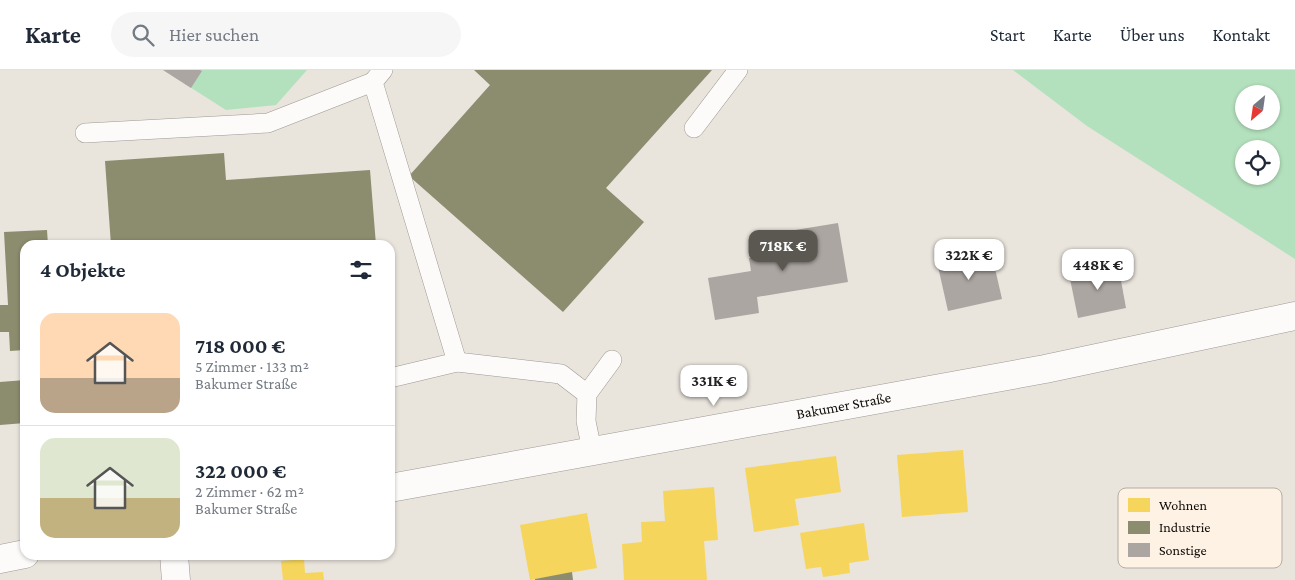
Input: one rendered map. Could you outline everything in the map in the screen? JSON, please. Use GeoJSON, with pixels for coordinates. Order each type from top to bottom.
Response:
{"type":"FeatureCollection","features":[{"type":"Feature","properties":{"kind":"street","name":"Bakumer Straße"},"geometry":{"type":"LineString","coordinates":[[395,487],[1045,369],[1295,316]]}},
{"type":"Feature","properties":{"kind":"street"},"geometry":{"type":"LineString","coordinates":[[0,559],[20,555]]}},
{"type":"Feature","properties":{"kind":"street"},"geometry":{"type":"LineString","coordinates":[[174,560],[176,580]]}},
{"type":"Feature","properties":{"kind":"lane"},"geometry":{"type":"LineString","coordinates":[[694,128],[738,70]]}},
{"type":"Feature","properties":{"kind":"lane"},"geometry":{"type":"LineString","coordinates":[[85,132],[268,123],[378,76],[457,362]]}},
{"type":"Feature","properties":{"kind":"lane"},"geometry":{"type":"LineString","coordinates":[[592,451],[586,421],[586,394],[612,360]]}},
{"type":"Feature","properties":{"kind":"lane"},"geometry":{"type":"LineString","coordinates":[[395,377],[457,362],[561,374],[586,394]]}},
{"type":"Feature","properties":{"kind":"green space"},"geometry":{"type":"Polygon","coordinates":[[[163,70],[307,70],[276,105],[226,110],[163,70]]]}},
{"type":"Feature","properties":{"kind":"green space"},"geometry":{"type":"Polygon","coordinates":[[[1013,70],[1295,70],[1295,259],[1087,126],[1013,70]]]}},
{"type":"Feature","properties":{"kind":"building: Wohnen"},"geometry":{"type":"Polygon","coordinates":[[[963,450],[968,512],[902,517],[897,455],[963,450]]]}},
{"type":"Feature","properties":{"kind":"building: Wohnen"},"geometry":{"type":"Polygon","coordinates":[[[836,456],[841,492],[795,499],[799,525],[754,532],[745,468],[836,456]]]}},
{"type":"Feature","properties":{"kind":"building: Wohnen"},"geometry":{"type":"Polygon","coordinates":[[[714,487],[718,540],[704,541],[707,580],[624,580],[622,544],[642,542],[641,522],[665,521],[663,491],[714,487]]]}},
{"type":"Feature","properties":{"kind":"building: Wohnen"},"geometry":{"type":"Polygon","coordinates":[[[587,513],[597,568],[530,580],[520,525],[587,513]]]}},
{"type":"Feature","properties":{"kind":"building: Wohnen"},"geometry":{"type":"Polygon","coordinates":[[[864,523],[869,560],[849,563],[850,573],[823,577],[821,567],[806,569],[800,533],[864,523]]]}},
{"type":"Feature","properties":{"kind":"building: Wohnen"},"geometry":{"type":"Polygon","coordinates":[[[304,560],[305,573],[323,572],[324,580],[283,580],[281,561],[304,560]]]}},
{"type":"Feature","properties":{"kind":"building: Industrie"},"geometry":{"type":"Polygon","coordinates":[[[474,70],[712,70],[606,188],[644,222],[563,312],[409,176],[490,85],[474,70]]]}},
{"type":"Feature","properties":{"kind":"building: Industrie"},"geometry":{"type":"Polygon","coordinates":[[[224,153],[226,180],[370,170],[376,240],[111,240],[105,161],[224,153]]]}},
{"type":"Feature","properties":{"kind":"building: Industrie"},"geometry":{"type":"Polygon","coordinates":[[[47,230],[48,240],[20,240],[20,350],[10,351],[9,332],[0,332],[0,305],[8,305],[4,232],[47,230]]]}},
{"type":"Feature","properties":{"kind":"building: Industrie"},"geometry":{"type":"Polygon","coordinates":[[[20,380],[20,423],[0,425],[0,382],[20,380]]]}},
{"type":"Feature","properties":{"kind":"building: Industrie"},"geometry":{"type":"Polygon","coordinates":[[[572,572],[573,580],[535,580],[535,579],[572,572]]]}},
{"type":"Feature","properties":{"kind":"building: Sonstige"},"geometry":{"type":"Polygon","coordinates":[[[163,70],[200,70],[202,71],[191,88],[163,70]]]}},
{"type":"Feature","properties":{"kind":"building: Sonstige"},"geometry":{"type":"Polygon","coordinates":[[[838,223],[848,282],[757,297],[759,313],[715,320],[708,278],[751,271],[749,258],[786,252],[783,232],[838,223]]]}},
{"type":"Feature","properties":{"kind":"building: Sonstige"},"geometry":{"type":"Polygon","coordinates":[[[991,251],[1002,299],[948,311],[937,262],[991,251]]]}},
{"type":"Feature","properties":{"kind":"building: Sonstige"},"geometry":{"type":"Polygon","coordinates":[[[1118,264],[1126,308],[1078,318],[1069,274],[1118,264]]]}}]}
